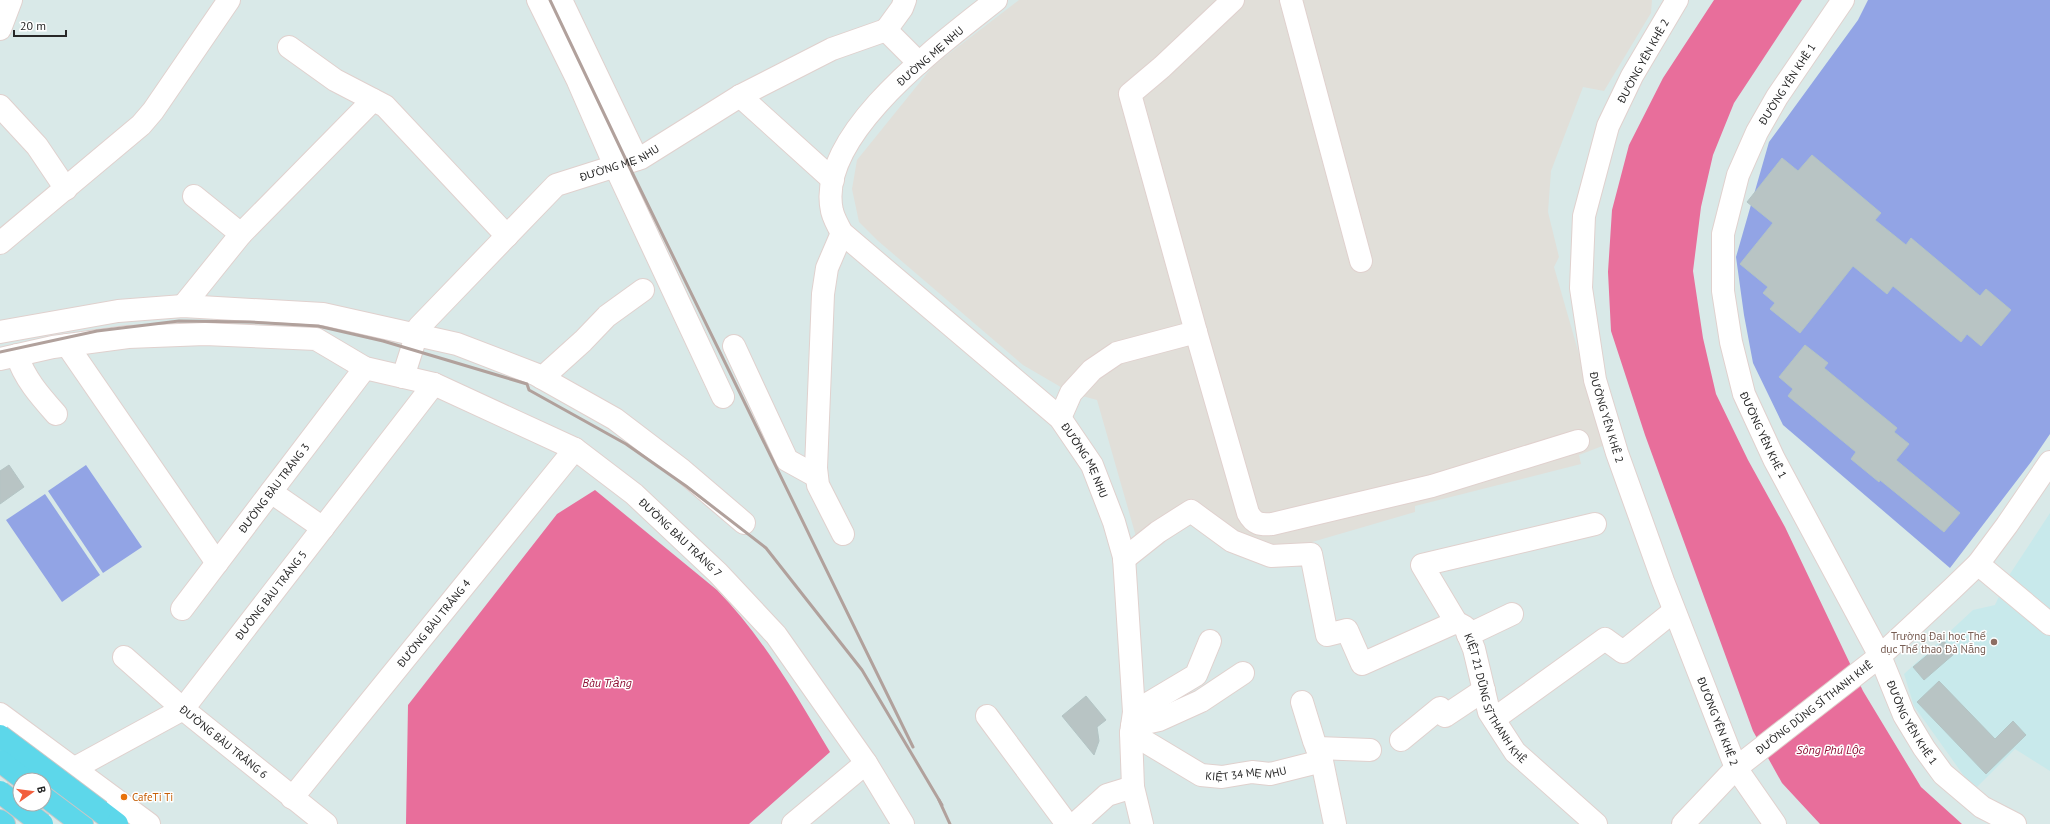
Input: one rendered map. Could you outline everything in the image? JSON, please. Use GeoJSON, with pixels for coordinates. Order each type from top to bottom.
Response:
{"type":"FeatureCollection","features":[{"type":"Feature","properties":{"kind":"main road"},"geometry":{"type":"LineString","coordinates":[[0,736],[117,824]]}},
{"type":"Feature","properties":{"kind":"main road"},"geometry":{"type":"LineString","coordinates":[[0,761],[14,772]]}},
{"type":"Feature","properties":{"kind":"main road"},"geometry":{"type":"LineString","coordinates":[[0,792],[42,824]]}},
{"type":"Feature","properties":{"kind":"main road"},"geometry":{"type":"LineString","coordinates":[[52,801],[82,824]]}},
{"type":"Feature","properties":{"kind":"main road"},"geometry":{"type":"LineString","coordinates":[[0,821],[4,824]]}},
{"type":"Feature","properties":{"kind":"street"},"geometry":{"type":"LineString","coordinates":[[0,29],[12,0]]}},
{"type":"Feature","properties":{"kind":"street"},"geometry":{"type":"LineString","coordinates":[[0,243],[141,125],[153,111],[229,0]]}},
{"type":"Feature","properties":{"kind":"street"},"geometry":{"type":"LineString","coordinates":[[538,0],[578,81],[614,166],[723,397]]}},
{"type":"Feature","properties":{"kind":"street"},"geometry":{"type":"LineString","coordinates":[[561,0],[637,159]]}},
{"type":"Feature","properties":{"kind":"street"},"geometry":{"type":"LineString","coordinates":[[905,0],[902,8],[886,30],[919,62]]}},
{"type":"Feature","properties":{"kind":"street","name":"ĐƯỜNG MẸ NHU"},"geometry":{"type":"LineString","coordinates":[[996,0],[919,62],[861,124],[844,152],[834,180],[831,194],[832,211],[842,233],[1060,418],[1092,465],[1114,522],[1124,559],[1132,724],[1133,787],[1142,824]]}},
{"type":"Feature","properties":{"kind":"street"},"geometry":{"type":"LineString","coordinates":[[1232,0],[1162,67],[1130,94],[1196,332],[1248,513],[1252,521],[1260,525],[1272,524],[1432,486],[1578,441]]}},
{"type":"Feature","properties":{"kind":"street"},"geometry":{"type":"LineString","coordinates":[[1291,0],[1361,262]]}},
{"type":"Feature","properties":{"kind":"street","name":"ĐƯỜNG YÊN KHÊ 2"},"geometry":{"type":"LineString","coordinates":[[1678,0],[1632,76],[1608,126],[1584,216],[1581,288],[1596,387],[1617,453],[1674,611],[1736,768],[1775,824]]}},
{"type":"Feature","properties":{"kind":"street","name":"ĐƯỜNG YÊN KHÊ 1"},"geometry":{"type":"LineString","coordinates":[[1843,0],[1777,97],[1757,132],[1738,175],[1723,234],[1723,291],[1730,342],[1744,394],[1774,459],[1880,656],[1904,715],[1924,748],[1943,774],[1982,807],[2015,824]]}},
{"type":"Feature","properties":{"kind":"street","name":"ĐƯỜNG MẸ NHU"},"geometry":{"type":"LineString","coordinates":[[418,332],[556,185],[608,167],[637,159],[740,96],[832,49],[886,30]]}},
{"type":"Feature","properties":{"kind":"street"},"geometry":{"type":"LineString","coordinates":[[289,47],[335,80],[379,103],[507,236]]}},
{"type":"Feature","properties":{"kind":"street"},"geometry":{"type":"LineString","coordinates":[[740,96],[834,180]]}},
{"type":"Feature","properties":{"kind":"street"},"geometry":{"type":"LineString","coordinates":[[183,306],[241,234],[379,103]]}},
{"type":"Feature","properties":{"kind":"street"},"geometry":{"type":"LineString","coordinates":[[0,106],[37,146],[66,189]]}},
{"type":"Feature","properties":{"kind":"street"},"geometry":{"type":"LineString","coordinates":[[194,196],[241,234]]}},
{"type":"Feature","properties":{"kind":"street"},"geometry":{"type":"LineString","coordinates":[[842,233],[827,268],[823,294],[816,476],[818,485],[843,534]]}},
{"type":"Feature","properties":{"kind":"street"},"geometry":{"type":"LineString","coordinates":[[542,378],[584,341],[607,316],[643,290]]}},
{"type":"Feature","properties":{"kind":"street"},"geometry":{"type":"LineString","coordinates":[[0,332],[118,311],[183,306],[323,314],[418,332],[457,344],[542,378],[615,420],[682,470],[744,523]]}},
{"type":"Feature","properties":{"kind":"street"},"geometry":{"type":"LineString","coordinates":[[403,377],[418,332]]}},
{"type":"Feature","properties":{"kind":"street"},"geometry":{"type":"LineString","coordinates":[[1060,418],[1071,393],[1092,370],[1117,352],[1196,332]]}},
{"type":"Feature","properties":{"kind":"street","name":"ĐƯỜNG BÀU TRẢNG 7"},"geometry":{"type":"LineString","coordinates":[[9,357],[67,345],[128,337],[205,334],[316,339],[365,368],[434,384],[575,449],[634,494],[718,573],[776,635],[866,763],[903,824]]}},
{"type":"Feature","properties":{"kind":"street"},"geometry":{"type":"LineString","coordinates":[[67,345],[218,563]]}},
{"type":"Feature","properties":{"kind":"street"},"geometry":{"type":"LineString","coordinates":[[734,346],[787,460],[816,476]]}},
{"type":"Feature","properties":{"kind":"street"},"geometry":{"type":"LineString","coordinates":[[9,357],[20,365],[40,396],[56,414]]}},
{"type":"Feature","properties":{"kind":"street","name":"ĐƯỜNG BÀU TRẢNG 3"},"geometry":{"type":"LineString","coordinates":[[182,609],[365,368]]}},
{"type":"Feature","properties":{"kind":"street","name":"ĐƯỜNG BÀU TRẢNG 5"},"geometry":{"type":"LineString","coordinates":[[75,768],[183,709],[434,384]]}},
{"type":"Feature","properties":{"kind":"street","name":"ĐƯỜNG BÀU TRẢNG 4"},"geometry":{"type":"LineString","coordinates":[[292,798],[575,449]]}},
{"type":"Feature","properties":{"kind":"street","name":"ĐƯỜNG DŨNG SĨ THANH KHÊ"},"geometry":{"type":"LineString","coordinates":[[1683,824],[1736,768],[1880,656],[1978,564],[2007,525],[2050,462]]}},
{"type":"Feature","properties":{"kind":"street"},"geometry":{"type":"LineString","coordinates":[[271,492],[323,528]]}},
{"type":"Feature","properties":{"kind":"street"},"geometry":{"type":"LineString","coordinates":[[1124,559],[1158,532],[1191,511],[1232,541],[1271,556],[1311,554],[1327,635],[1347,630],[1362,664],[1462,628],[1512,614]]}},
{"type":"Feature","properties":{"kind":"street","name":"KIỆT 21 DŨNG SĨ THANH KHÊ"},"geometry":{"type":"LineString","coordinates":[[1595,524],[1422,564],[1474,649],[1488,712],[1515,752],[1596,824]]}},
{"type":"Feature","properties":{"kind":"street"},"geometry":{"type":"LineString","coordinates":[[1978,564],[2050,624]]}},
{"type":"Feature","properties":{"kind":"street"},"geometry":{"type":"LineString","coordinates":[[1494,720],[1605,639],[1623,652],[1674,611]]}},
{"type":"Feature","properties":{"kind":"street"},"geometry":{"type":"LineString","coordinates":[[1132,724],[1196,675],[1210,641]]}},
{"type":"Feature","properties":{"kind":"street","name":"ĐƯỜNG BÀU TRẢNG 6"},"geometry":{"type":"LineString","coordinates":[[124,657],[183,709],[326,824]]}},
{"type":"Feature","properties":{"kind":"street"},"geometry":{"type":"LineString","coordinates":[[1132,724],[1160,720],[1201,701],[1243,673]]}},
{"type":"Feature","properties":{"kind":"street"},"geometry":{"type":"LineString","coordinates":[[1401,740],[1440,708],[1445,716],[1484,690]]}},
{"type":"Feature","properties":{"kind":"street"},"geometry":{"type":"LineString","coordinates":[[1302,702],[1319,755],[1335,824]]}},
{"type":"Feature","properties":{"kind":"street"},"geometry":{"type":"LineString","coordinates":[[0,714],[24,730],[149,824]]}},
{"type":"Feature","properties":{"kind":"street"},"geometry":{"type":"LineString","coordinates":[[987,716],[1067,824]]}},
{"type":"Feature","properties":{"kind":"street","name":"KIỆT 34 MẸ NHU"},"geometry":{"type":"LineString","coordinates":[[1132,724],[1201,775],[1222,777],[1252,772],[1270,774],[1319,755],[1370,750]]}},
{"type":"Feature","properties":{"kind":"street"},"geometry":{"type":"LineString","coordinates":[[0,800],[12,791],[27,765],[30,744],[24,730]]}},
{"type":"Feature","properties":{"kind":"street"},"geometry":{"type":"LineString","coordinates":[[793,824],[866,763]]}},
{"type":"Feature","properties":{"kind":"street"},"geometry":{"type":"LineString","coordinates":[[1076,824],[1107,795],[1133,787]]}},
{"type":"Feature","properties":{"kind":"shaded area"},"geometry":{"type":"Polygon","coordinates":[[[1019,0],[1652,0],[1651,13],[1604,91],[1583,87],[1551,171],[1548,212],[1559,257],[1554,267],[1605,445],[1579,455],[1581,464],[1415,506],[1415,512],[1271,554],[1189,508],[1139,547],[1097,400],[1071,393],[1023,365],[877,240],[859,222],[852,189],[857,160],[933,66],[1019,0]]]}},
{"type":"Feature","properties":{"kind":"shaded area"},"geometry":{"type":"Polygon","coordinates":[[[1868,0],[2050,0],[2050,434],[2031,462],[1950,568],[1783,425],[1753,363],[1744,315],[1736,257],[1769,142],[1858,20],[1868,0]]]}},
{"type":"Feature","properties":{"kind":"shaded area"},"geometry":{"type":"Polygon","coordinates":[[[86,465],[142,547],[103,573],[48,491],[86,465]]]}},
{"type":"Feature","properties":{"kind":"shaded area"},"geometry":{"type":"Polygon","coordinates":[[[45,494],[100,575],[62,602],[6,520],[45,494]]]}},
{"type":"Feature","properties":{"kind":"shaded area","name":"Trường Đại học Thể dục Thể thao Đà Nẵng"},"geometry":{"type":"Polygon","coordinates":[[[2050,513],[2050,771],[2015,749],[1974,790],[1914,706],[1904,674],[1973,610],[1995,605],[2008,577],[2050,513]]]}},
{"type":"Feature","properties":{"kind":"water","name":"Sông Phú Lộc"},"geometry":{"type":"Polygon","coordinates":[[[1714,0],[1802,0],[1734,103],[1713,155],[1701,207],[1693,271],[1703,338],[1716,394],[1748,460],[1785,527],[1863,691],[1921,787],[1962,824],[1820,824],[1782,783],[1753,731],[1645,435],[1611,331],[1608,272],[1612,210],[1629,145],[1663,78],[1714,0]]]}},
{"type":"Feature","properties":{"kind":"water","name":"Bàu Trảng"},"geometry":{"type":"Polygon","coordinates":[[[595,490],[717,590],[734,608],[778,667],[830,752],[749,824],[406,824],[408,705],[557,514],[595,490]]]}},
{"type":"Feature","properties":{"kind":"building"},"geometry":{"type":"Polygon","coordinates":[[[1812,155],[1881,213],[1875,220],[1906,245],[1911,238],[1980,296],[1986,289],[2011,310],[1981,346],[1967,334],[1961,342],[1893,286],[1887,294],[1853,266],[1800,333],[1770,309],[1775,303],[1763,293],[1768,287],[1740,264],[1773,223],[1747,202],[1782,158],[1798,171],[1812,155]]]}},
{"type":"Feature","properties":{"kind":"building"},"geometry":{"type":"Polygon","coordinates":[[[1805,345],[1828,363],[1824,368],[1897,428],[1894,432],[1909,444],[1896,460],[1960,513],[1944,532],[1880,480],[1879,482],[1851,459],[1856,452],[1788,396],[1793,389],[1779,377],[1805,345]]]}},
{"type":"Feature","properties":{"kind":"building"},"geometry":{"type":"Polygon","coordinates":[[[9,465],[24,487],[0,504],[0,471],[9,465]]]}},
{"type":"Feature","properties":{"kind":"building"},"geometry":{"type":"Polygon","coordinates":[[[1944,641],[1954,654],[1924,680],[1913,667],[1944,641]]]}},
{"type":"Feature","properties":{"kind":"building"},"geometry":{"type":"Polygon","coordinates":[[[1939,681],[1995,739],[2013,721],[2026,735],[1986,774],[1917,702],[1939,681]]]}},
{"type":"Feature","properties":{"kind":"building"},"geometry":{"type":"Polygon","coordinates":[[[1086,696],[1106,720],[1097,727],[1099,741],[1094,755],[1062,716],[1086,696]]]}},
{"type":"Feature","properties":{"kind":"railway"},"geometry":{"type":"LineString","coordinates":[[550,0],[627,162],[913,747]]}},
{"type":"Feature","properties":{"kind":"railway"},"geometry":{"type":"LineString","coordinates":[[0,352],[97,331],[179,321],[250,322],[318,326],[383,341],[527,384],[529,390],[626,444],[686,486],[766,548],[862,670],[942,805]]}},
{"type":"Feature","properties":{"kind":"railway"},"geometry":{"type":"LineString","coordinates":[[939,800],[950,824]]}},
{"type":"Feature","properties":{"kind":"place","name":"Trường Đại học Thể dục Thể thao Đà Nẵng"},"geometry":{"type":"Point","coordinates":[1994,642]}},
{"type":"Feature","properties":{"kind":"place","name":"CafeTi Ti"},"geometry":{"type":"Point","coordinates":[124,797]}}]}
